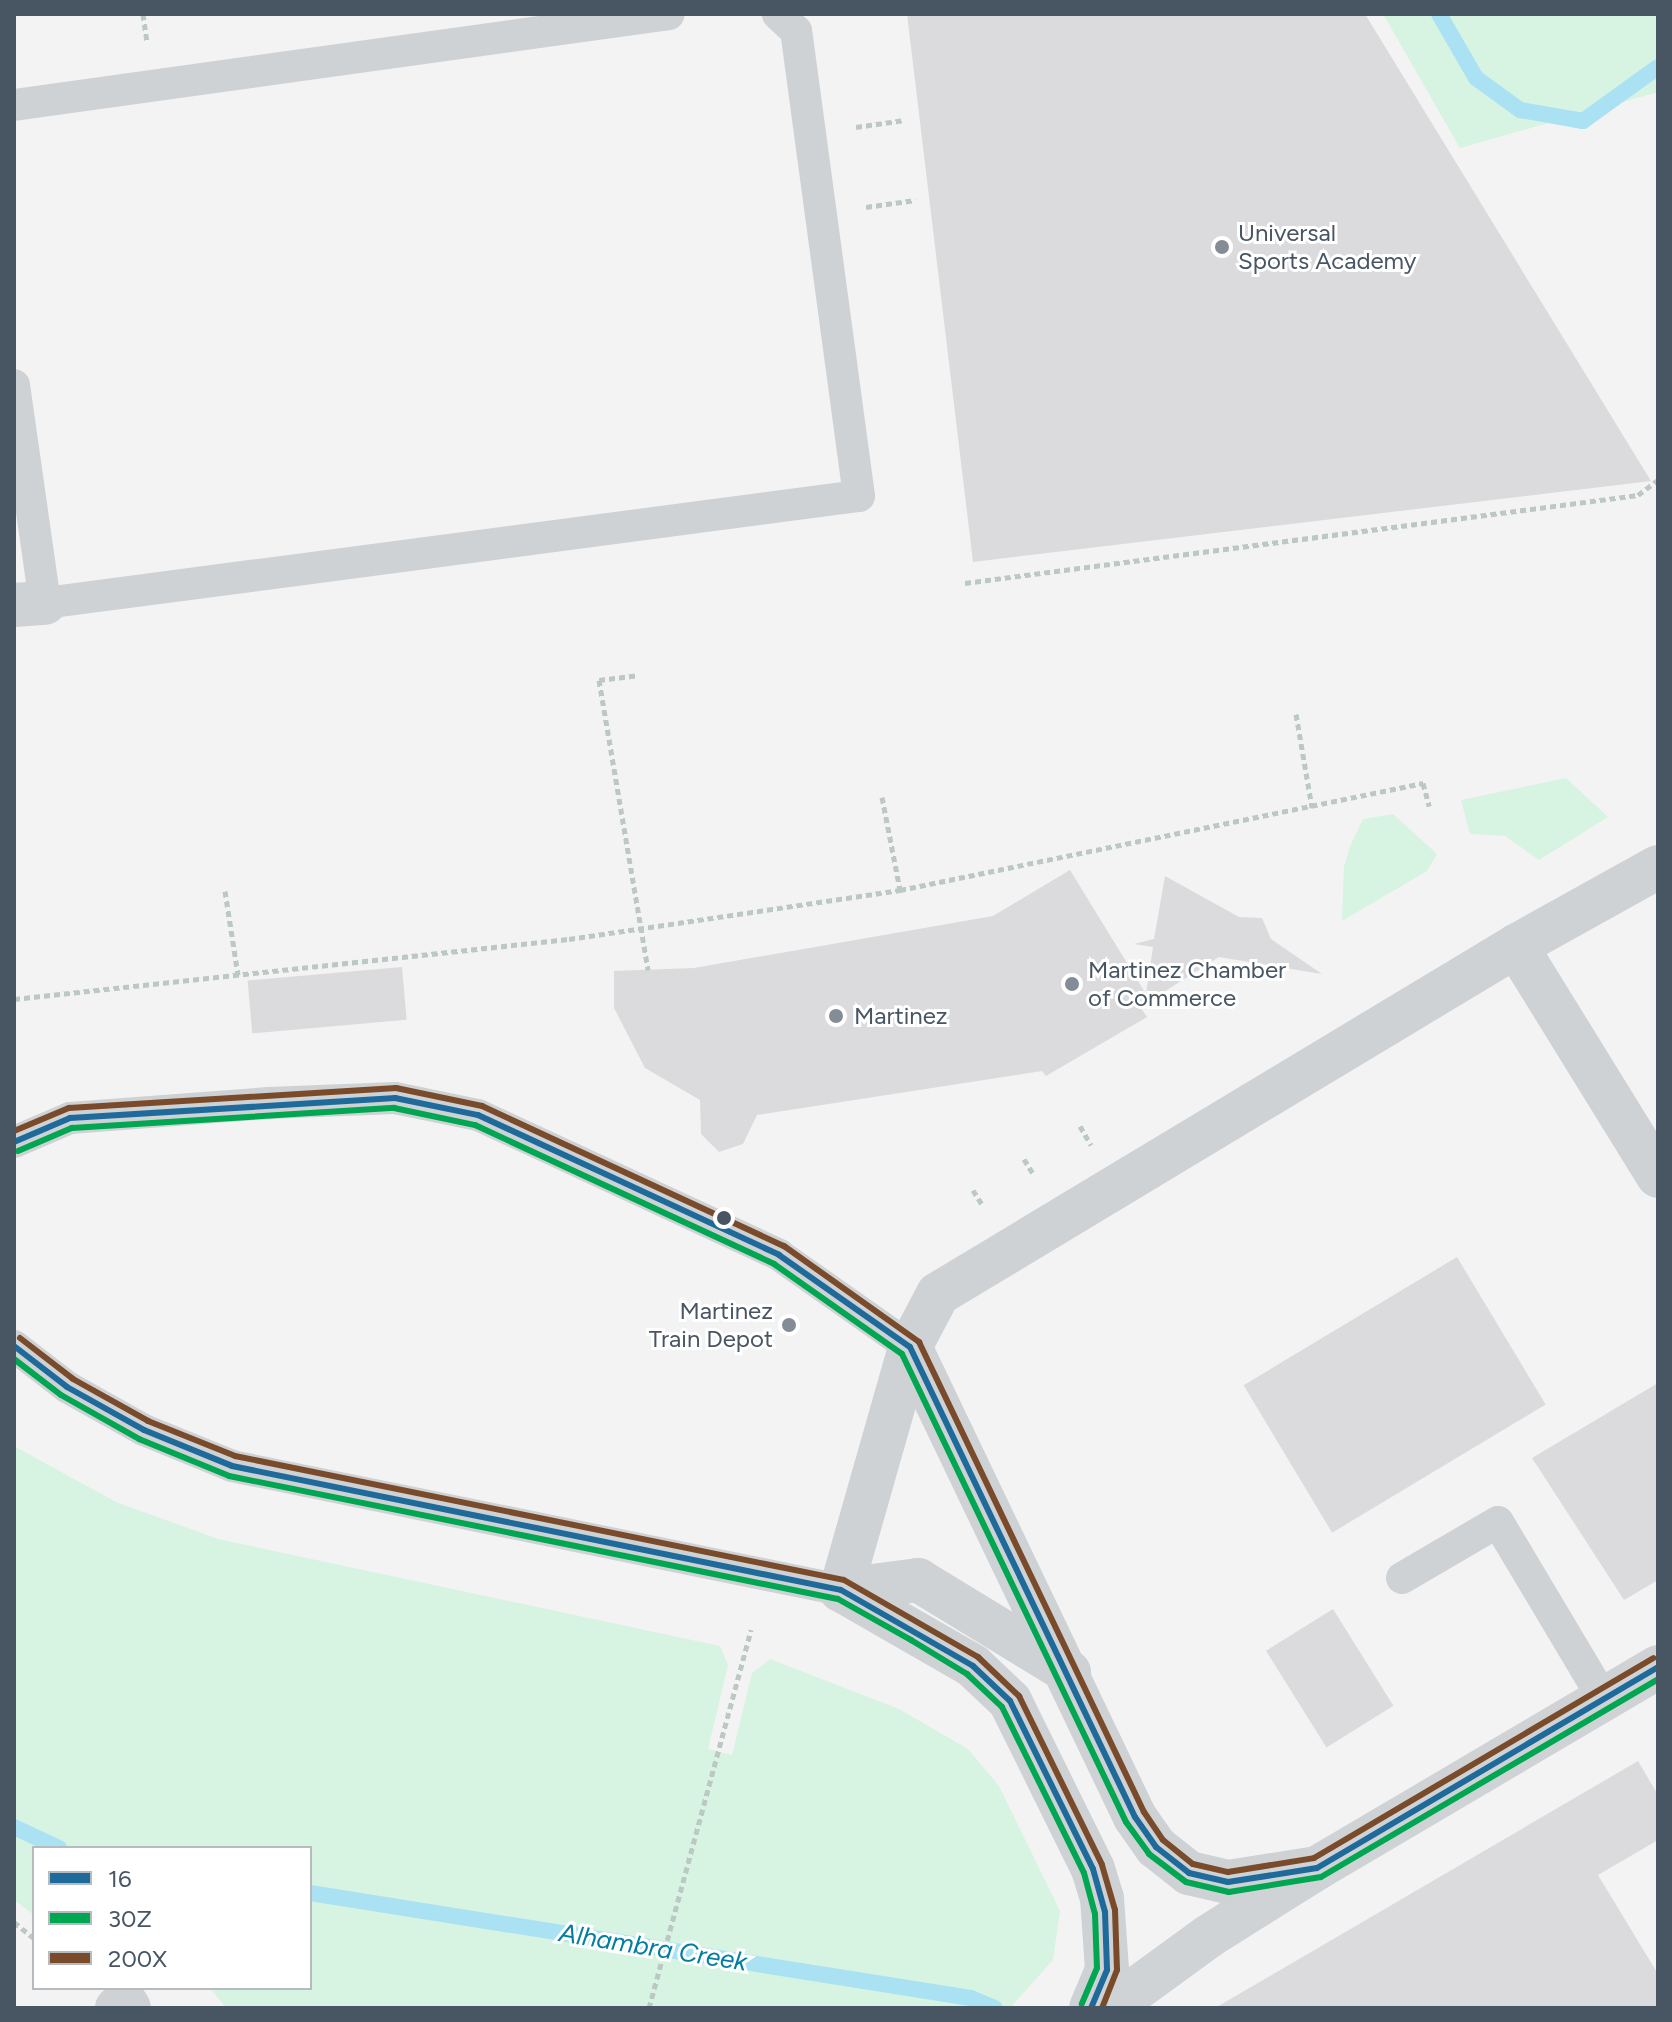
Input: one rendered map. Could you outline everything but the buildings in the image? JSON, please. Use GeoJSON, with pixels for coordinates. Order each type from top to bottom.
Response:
{"type":"FeatureCollection","features":[{"type":"Feature","properties":{"kind":"main road"},"geometry":{"type":"LineString","coordinates":[[1103,1995],[1157,1971],[1317,1868],[1658,1667]]}},
{"type":"Feature","properties":{"kind":"street"},"geometry":{"type":"LineString","coordinates":[[841,1590],[910,1347],[938,1294],[1516,946],[1658,867]]}},
{"type":"Feature","properties":{"kind":"street"},"geometry":{"type":"LineString","coordinates":[[1516,946],[1658,1176]]}},
{"type":"Feature","properties":{"kind":"street"},"geometry":{"type":"LineString","coordinates":[[910,1347],[1069,1672],[1135,1817],[1156,1847],[1189,1873],[1228,1882],[1317,1868]]}},
{"type":"Feature","properties":{"kind":"street"},"geometry":{"type":"LineString","coordinates":[[841,1590],[918,1580],[1069,1672]]}},
{"type":"Feature","properties":{"kind":"street"},"geometry":{"type":"LineString","coordinates":[[841,1590],[973,1666],[1010,1701],[1093,1869],[1105,1912],[1103,1995]]}},
{"type":"Feature","properties":{"kind":"lane"},"geometry":{"type":"LineString","coordinates":[[14,105],[669,14]]}},
{"type":"Feature","properties":{"kind":"lane"},"geometry":{"type":"LineString","coordinates":[[14,385],[30,604],[859,496],[796,31],[778,14]]}},
{"type":"Feature","properties":{"kind":"lane"},"geometry":{"type":"LineString","coordinates":[[14,1142],[70,1118],[268,1103],[395,1098],[478,1115],[779,1255],[910,1347]]}},
{"type":"Feature","properties":{"kind":"lane"},"geometry":{"type":"LineString","coordinates":[[14,1346],[67,1387],[144,1430],[232,1466],[841,1590]]}},
{"type":"Feature","properties":{"kind":"lane"},"geometry":{"type":"LineString","coordinates":[[1402,1578],[1498,1522],[1604,1700]]}},
{"type":"Feature","properties":{"kind":"path"},"geometry":{"type":"LineString","coordinates":[[965,583],[1638,495],[1658,480]]}},
{"type":"Feature","properties":{"kind":"path"},"geometry":{"type":"LineString","coordinates":[[638,675],[599,680],[648,970]]}},
{"type":"Feature","properties":{"kind":"path"},"geometry":{"type":"LineString","coordinates":[[1296,714],[1312,808]]}},
{"type":"Feature","properties":{"kind":"path"},"geometry":{"type":"LineString","coordinates":[[14,999],[569,939],[900,890],[1423,783],[1429,806]]}},
{"type":"Feature","properties":{"kind":"path"},"geometry":{"type":"LineString","coordinates":[[882,797],[900,890]]}},
{"type":"Feature","properties":{"kind":"path"},"geometry":{"type":"LineString","coordinates":[[225,891],[238,975]]}},
{"type":"Feature","properties":{"kind":"path"},"geometry":{"type":"LineString","coordinates":[[649,2008],[751,1630]]}},
{"type":"Feature","properties":{"kind":"path"},"geometry":{"type":"LineString","coordinates":[[14,1922],[32,1936]]}},
{"type":"Feature","properties":{"kind":"green space"},"geometry":{"type":"Polygon","coordinates":[[[1383,14],[1658,14],[1658,92],[1460,148],[1383,14]]]}},
{"type":"Feature","properties":{"kind":"green space"},"geometry":{"type":"Polygon","coordinates":[[[1566,778],[1608,817],[1539,860],[1505,836],[1470,834],[1461,800],[1566,778]]]}},
{"type":"Feature","properties":{"kind":"green space"},"geometry":{"type":"Polygon","coordinates":[[[1393,814],[1437,854],[1427,871],[1342,921],[1344,866],[1351,844],[1363,819],[1393,814]]]}},
{"type":"Feature","properties":{"kind":"green space"},"geometry":{"type":"Polygon","coordinates":[[[14,1446],[116,1502],[218,1539],[720,1646],[728,1665],[708,1749],[732,1755],[752,1673],[770,1659],[899,1709],[968,1749],[999,1786],[1060,1911],[1053,1960],[1010,2008],[226,2008],[212,1990],[312,1990],[312,1846],[32,1846],[32,1914],[14,1900],[14,1446]]]}},
{"type":"Feature","properties":{"kind":"waterway"},"geometry":{"type":"LineString","coordinates":[[1439,14],[1476,78],[1520,110],[1583,121],[1658,67]]}},
{"type":"Feature","properties":{"kind":"waterway","name":"Alhambra Creek"},"geometry":{"type":"LineString","coordinates":[[14,1827],[55,1846]]}},
{"type":"Feature","properties":{"kind":"waterway","name":"Alhambra Creek"},"geometry":{"type":"LineString","coordinates":[[312,1893],[971,1998],[995,2008]]}},
{"type":"Feature","properties":{"kind":"transit line","name":"200X"},"geometry":{"type":"LineString","coordinates":[[14,1131],[69,1108],[396,1088],[482,1106],[784,1246],[919,1342],[1144,1812],[1163,1840],[1193,1864],[1228,1872],[1314,1858],[1653,1658]]}},
{"type":"Feature","properties":{"kind":"transit line","name":"16"},"geometry":{"type":"LineString","coordinates":[[14,1142],[70,1118],[395,1098],[478,1115],[779,1255],[910,1347],[1135,1817],[1156,1847],[1189,1873],[1228,1882],[1317,1868],[1658,1667]]}},
{"type":"Feature","properties":{"kind":"transit line","name":"30Z"},"geometry":{"type":"LineString","coordinates":[[18,1151],[72,1128],[394,1108],[475,1125],[774,1264],[902,1354],[1126,1822],[1149,1854],[1186,1882],[1229,1892],[1321,1877],[1658,1679]]}},
{"type":"Feature","properties":{"kind":"transit line","name":"200X"},"geometry":{"type":"LineString","coordinates":[[20,1338],[73,1379],[148,1421],[235,1456],[844,1580],[978,1657],[1019,1696],[1102,1865],[1115,1910],[1117,1970],[1102,2008]]}},
{"type":"Feature","properties":{"kind":"transit line","name":"16"},"geometry":{"type":"LineString","coordinates":[[14,1346],[67,1387],[144,1430],[232,1466],[841,1590],[973,1666],[1010,1701],[1093,1869],[1105,1912],[1107,1970],[1091,2008]]}},
{"type":"Feature","properties":{"kind":"transit line","name":"30Z"},"geometry":{"type":"LineString","coordinates":[[14,1359],[61,1395],[139,1439],[229,1476],[838,1599],[911,1640],[967,1674],[1002,1707],[1084,1873],[1095,1914],[1097,1968],[1082,2004]]}},
{"type":"Feature","properties":{"kind":"place","name":"Universal Sports Academy"},"geometry":{"type":"Point","coordinates":[1222,247]}},
{"type":"Feature","properties":{"kind":"place","name":"Martinez Chamber of Commerce"},"geometry":{"type":"Point","coordinates":[1072,984]}},
{"type":"Feature","properties":{"kind":"place","name":"Martinez"},"geometry":{"type":"Point","coordinates":[836,1016]}},
{"type":"Feature","properties":{"kind":"place","name":"Martinez Train Depot"},"geometry":{"type":"Point","coordinates":[789,1325]}}]}
